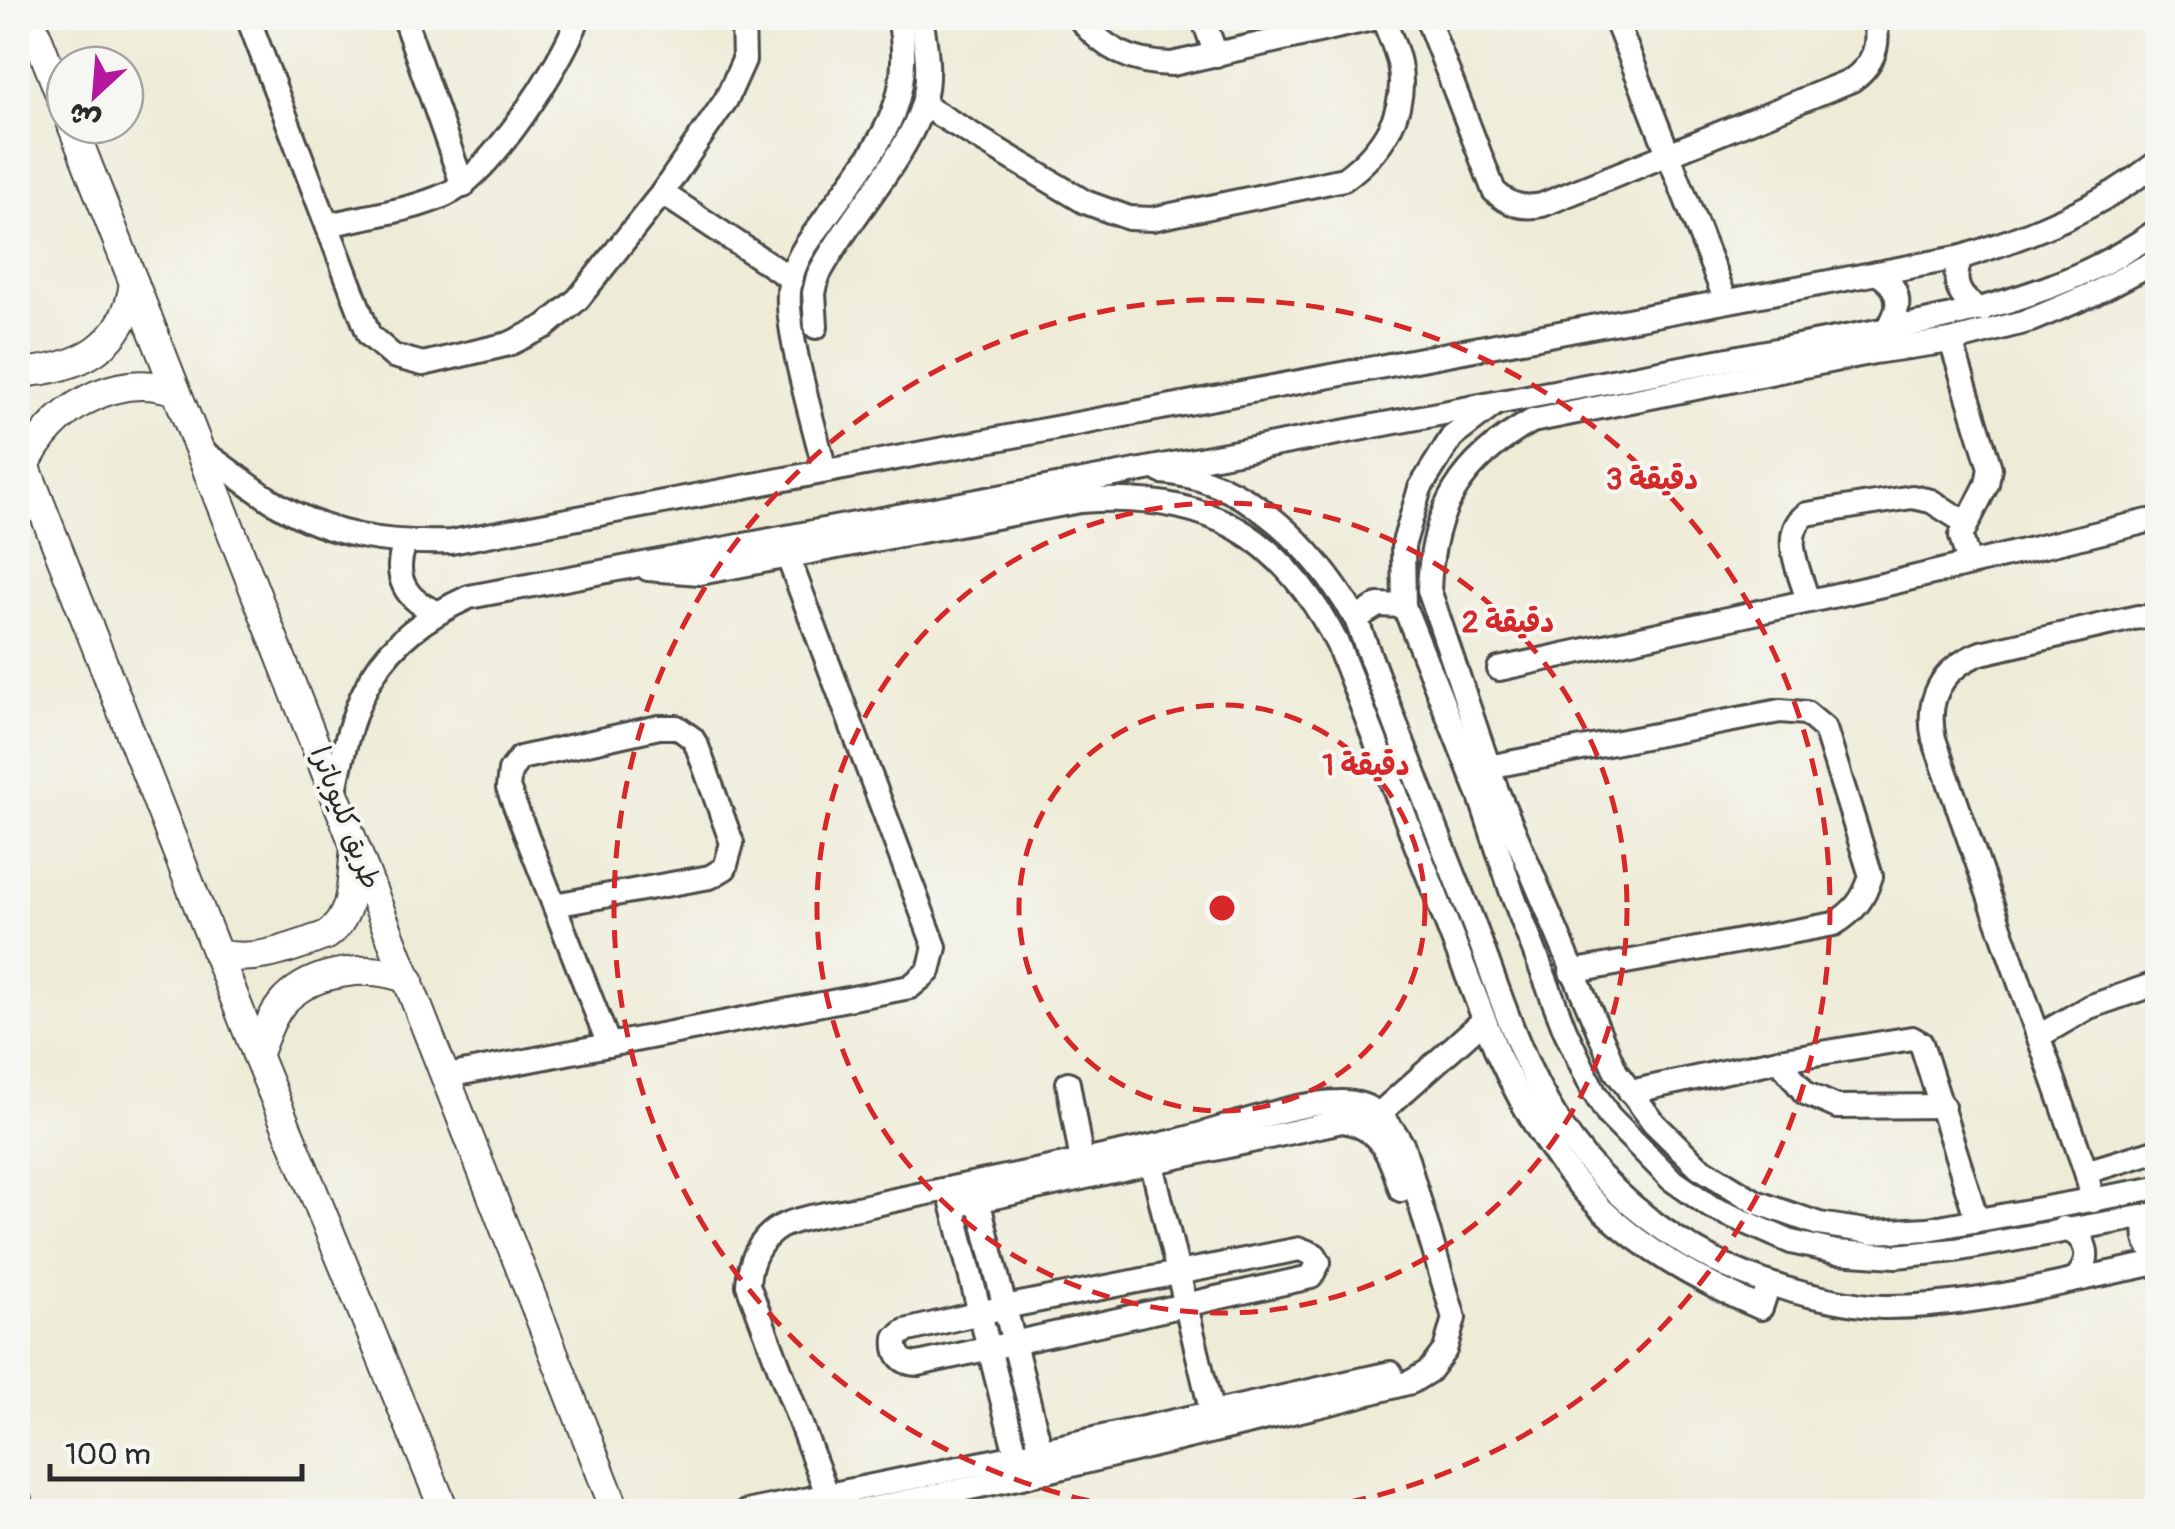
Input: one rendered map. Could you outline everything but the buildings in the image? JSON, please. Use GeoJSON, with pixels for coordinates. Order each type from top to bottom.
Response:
{"type":"FeatureCollection","features":[{"type":"Feature","properties":{"kind":"main road"},"geometry":{"type":"LineString","coordinates":[[30,18],[45,57]]}},
{"type":"Feature","properties":{"kind":"main road","name":"طريق كليوباترا"},"geometry":{"type":"LineString","coordinates":[[80,145],[616,1512]]}},
{"type":"Feature","properties":{"kind":"main road"},"geometry":{"type":"LineString","coordinates":[[18,373],[60,367],[106,344],[126,317],[134,284]]}},
{"type":"Feature","properties":{"kind":"main road"},"geometry":{"type":"LineString","coordinates":[[176,391],[160,385],[126,386],[75,406],[21,457],[257,1055],[445,1512]]}},
{"type":"Feature","properties":{"kind":"main road"},"geometry":{"type":"LineString","coordinates":[[217,954],[263,956],[335,929],[349,903],[355,843]]}},
{"type":"Feature","properties":{"kind":"main road"},"geometry":{"type":"LineString","coordinates":[[257,1055],[276,1011],[300,989],[353,969],[378,970],[409,980]]}},
{"type":"Feature","properties":{"kind":"main road"},"geometry":{"type":"LineString","coordinates":[[18,1503],[21,1512]]}},
{"type":"Feature","properties":{"kind":"street"},"geometry":{"type":"LineString","coordinates":[[248,18],[369,335],[393,356],[424,364],[509,344],[546,326],[578,299],[662,193],[737,80],[744,60],[743,18]]}},
{"type":"Feature","properties":{"kind":"street"},"geometry":{"type":"LineString","coordinates":[[404,18],[462,186]]}},
{"type":"Feature","properties":{"kind":"street"},"geometry":{"type":"LineString","coordinates":[[328,225],[436,199],[462,186],[484,165],[560,60],[578,18]]}},
{"type":"Feature","properties":{"kind":"street"},"geometry":{"type":"LineString","coordinates":[[816,327],[813,311],[818,276],[901,148],[923,105],[916,64],[899,18]]}},
{"type":"Feature","properties":{"kind":"street"},"geometry":{"type":"LineString","coordinates":[[825,471],[790,320],[790,278],[800,254],[888,126],[916,64],[921,18]]}},
{"type":"Feature","properties":{"kind":"street"},"geometry":{"type":"LineString","coordinates":[[923,105],[1085,202],[1129,218],[1152,218],[1344,179],[1366,163],[1390,130],[1400,91],[1399,63],[1380,18],[1172,64],[1140,61],[1111,48],[1079,18]]}},
{"type":"Feature","properties":{"kind":"street"},"geometry":{"type":"LineString","coordinates":[[1203,18],[1216,55]]}},
{"type":"Feature","properties":{"kind":"street"},"geometry":{"type":"LineString","coordinates":[[1427,18],[1494,191],[1516,206],[1542,205],[1852,80],[1872,62],[1878,31],[1874,18]]}},
{"type":"Feature","properties":{"kind":"street"},"geometry":{"type":"LineString","coordinates":[[1616,18],[1726,301]]}},
{"type":"Feature","properties":{"kind":"street"},"geometry":{"type":"LineString","coordinates":[[200,450],[276,503],[343,534],[406,544],[451,542],[1962,258],[2010,242],[2090,206],[2158,162]]}},
{"type":"Feature","properties":{"kind":"street"},"geometry":{"type":"LineString","coordinates":[[662,193],[790,278]]}},
{"type":"Feature","properties":{"kind":"street"},"geometry":{"type":"LineString","coordinates":[[2154,1214],[1956,1250],[1896,1256],[1836,1252],[1791,1242],[1750,1226],[1671,1180],[1609,1116],[1565,1030],[1513,896],[1488,794],[1488,766],[1429,590],[1430,555],[1438,521],[1454,489],[1475,461],[1501,438],[1532,421],[1888,327],[1982,310],[2030,296],[2088,272],[2158,230]]}},
{"type":"Feature","properties":{"kind":"street"},"geometry":{"type":"LineString","coordinates":[[1962,258],[1957,267],[1958,289],[1972,306],[1982,310]]}},
{"type":"Feature","properties":{"kind":"street"},"geometry":{"type":"LineString","coordinates":[[630,566],[700,573],[788,557],[1138,470],[1498,402],[1951,342],[2031,320],[2158,260]]}},
{"type":"Feature","properties":{"kind":"street"},"geometry":{"type":"LineString","coordinates":[[1876,273],[1886,278],[1898,296],[1899,308],[1888,327]]}},
{"type":"Feature","properties":{"kind":"street"},"geometry":{"type":"LineString","coordinates":[[1951,342],[1990,468],[1987,484],[1966,523],[1961,542],[1968,564]]}},
{"type":"Feature","properties":{"kind":"street"},"geometry":{"type":"LineString","coordinates":[[1498,402],[1452,437],[1420,488],[1404,546],[1404,606],[1616,1072],[1654,1123],[1700,1167],[1756,1202],[1818,1224],[1872,1232],[1978,1220],[2158,1188]]}},
{"type":"Feature","properties":{"kind":"street"},"geometry":{"type":"LineString","coordinates":[[1138,470],[1183,474],[1227,490],[1267,514],[1332,579],[1356,619],[1484,1020],[1523,1109],[1557,1162],[1599,1208],[1647,1249],[1687,1274],[1762,1308],[1769,1284]]}},
{"type":"Feature","properties":{"kind":"street"},"geometry":{"type":"LineString","coordinates":[[335,791],[346,739],[378,666],[405,636],[438,612],[469,597],[630,566],[947,516],[1126,497],[1171,503],[1200,512],[1254,539],[1289,569],[1317,604],[1536,1082],[1572,1141],[1615,1191],[1649,1221],[1726,1268],[1839,1302],[1878,1307],[1984,1297],[2158,1260],[2144,1233],[2154,1214]]}},
{"type":"Feature","properties":{"kind":"street"},"geometry":{"type":"LineString","coordinates":[[1808,601],[1791,539],[1796,524],[1808,514],[1912,497],[1930,501],[1966,523]]}},
{"type":"Feature","properties":{"kind":"street"},"geometry":{"type":"LineString","coordinates":[[1499,669],[2148,521]]}},
{"type":"Feature","properties":{"kind":"street"},"geometry":{"type":"LineString","coordinates":[[406,544],[400,558],[403,586],[412,598],[438,612]]}},
{"type":"Feature","properties":{"kind":"street"},"geometry":{"type":"LineString","coordinates":[[447,1076],[910,987],[929,971],[935,947],[788,557]]}},
{"type":"Feature","properties":{"kind":"street"},"geometry":{"type":"LineString","coordinates":[[1356,619],[1378,605],[1404,606]]}},
{"type":"Feature","properties":{"kind":"street"},"geometry":{"type":"LineString","coordinates":[[2093,1201],[1934,738],[1930,721],[1932,702],[1949,671],[1964,660],[2138,617],[2158,618]]}},
{"type":"Feature","properties":{"kind":"street"},"geometry":{"type":"LineString","coordinates":[[1488,766],[1780,711],[1806,713],[1826,729],[1871,876],[1865,896],[1852,913],[1834,924],[1571,972]]}},
{"type":"Feature","properties":{"kind":"street"},"geometry":{"type":"LineString","coordinates":[[554,904],[710,877],[724,868],[732,843],[697,746],[685,731],[659,727],[520,758],[507,780],[508,788],[609,1045]]}},
{"type":"Feature","properties":{"kind":"street"},"geometry":{"type":"LineString","coordinates":[[2039,1036],[2089,1007],[2158,983]]}},
{"type":"Feature","properties":{"kind":"street"},"geometry":{"type":"LineString","coordinates":[[1384,1126],[1484,1020]]}},
{"type":"Feature","properties":{"kind":"street"},"geometry":{"type":"LineString","coordinates":[[1630,1092],[1780,1060],[1912,1038],[1921,1043],[1978,1220]]}},
{"type":"Feature","properties":{"kind":"street"},"geometry":{"type":"LineString","coordinates":[[1780,1060],[1805,1093],[1837,1108],[1943,1106]]}},
{"type":"Feature","properties":{"kind":"street"},"geometry":{"type":"LineString","coordinates":[[1068,1083],[1083,1169]]}},
{"type":"Feature","properties":{"kind":"street"},"geometry":{"type":"LineString","coordinates":[[831,1504],[748,1285],[753,1258],[769,1236],[783,1226],[976,1192],[1341,1111],[1384,1126],[1418,1218],[1451,1336],[1434,1358],[1410,1376],[1152,1434],[858,1512]]}},
{"type":"Feature","properties":{"kind":"street"},"geometry":{"type":"LineString","coordinates":[[1083,1169],[1152,1164],[1237,1134]]}},
{"type":"Feature","properties":{"kind":"street"},"geometry":{"type":"LineString","coordinates":[[2086,1172],[2158,1150]]}},
{"type":"Feature","properties":{"kind":"street"},"geometry":{"type":"LineString","coordinates":[[1152,1164],[1212,1414]]}},
{"type":"Feature","properties":{"kind":"street"},"geometry":{"type":"LineString","coordinates":[[976,1192],[1043,1461]]}},
{"type":"Feature","properties":{"kind":"street"},"geometry":{"type":"LineString","coordinates":[[951,1197],[1019,1467]]}},
{"type":"Feature","properties":{"kind":"street"},"geometry":{"type":"LineString","coordinates":[[2063,1228],[2072,1231],[2085,1245],[2086,1264],[2075,1279]]}},
{"type":"Feature","properties":{"kind":"street"},"geometry":{"type":"LineString","coordinates":[[1300,1249],[1316,1254],[1319,1262],[1312,1277],[918,1364],[908,1364],[895,1349],[896,1338],[905,1331],[1005,1306],[1178,1273],[1300,1249]]}},
{"type":"Feature","properties":{"kind":"street"},"geometry":{"type":"LineString","coordinates":[[1152,1434],[1212,1414],[1261,1409]]}},
{"type":"Feature","properties":{"kind":"street"},"geometry":{"type":"LineString","coordinates":[[746,1512],[831,1504],[1019,1467]]}}]}
